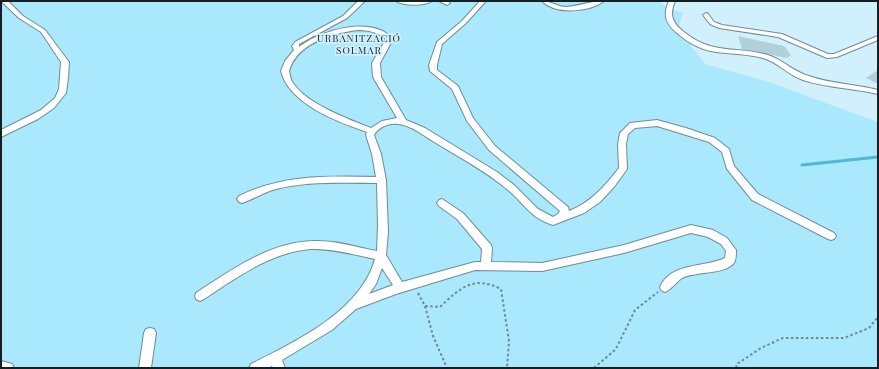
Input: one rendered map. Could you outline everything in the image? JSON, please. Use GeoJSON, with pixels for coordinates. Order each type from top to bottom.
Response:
{"type":"FeatureCollection","features":[{"type":"Feature","properties":{"kind":"street"},"geometry":{"type":"LineString","coordinates":[[1,134],[39,114],[52,105],[62,93],[65,62],[43,31],[21,17],[4,1]]}},
{"type":"Feature","properties":{"kind":"street"},"geometry":{"type":"LineString","coordinates":[[298,51],[295,46],[297,43],[345,17],[362,1]]}},
{"type":"Feature","properties":{"kind":"street"},"geometry":{"type":"LineString","coordinates":[[399,1],[410,3],[429,1]]}},
{"type":"Feature","properties":{"kind":"street"},"geometry":{"type":"LineString","coordinates":[[483,1],[464,22],[439,43],[433,66],[434,71],[455,88],[470,119],[492,148],[565,210],[562,217]]}},
{"type":"Feature","properties":{"kind":"street"},"geometry":{"type":"LineString","coordinates":[[545,1],[551,6],[566,9],[601,1]]}},
{"type":"Feature","properties":{"kind":"street"},"geometry":{"type":"LineString","coordinates":[[672,1],[667,16],[669,21],[686,38],[704,49],[764,56],[774,60],[805,78],[862,87],[878,92]]}},
{"type":"Feature","properties":{"kind":"street"},"geometry":{"type":"LineString","coordinates":[[706,15],[712,23],[720,27],[780,35],[828,56],[835,56],[878,38]]}},
{"type":"Feature","properties":{"kind":"street"},"geometry":{"type":"LineString","coordinates":[[372,131],[338,117],[298,94],[289,83],[285,71],[288,62],[298,51],[318,39],[346,30],[360,28],[372,29],[387,35],[390,39],[376,63],[377,77],[403,122]]}},
{"type":"Feature","properties":{"kind":"street"},"geometry":{"type":"LineString","coordinates":[[255,368],[277,363],[335,321],[353,306],[373,280],[383,245],[382,180],[377,153],[370,135],[372,131],[380,124],[403,122],[419,129],[505,183],[534,212],[545,219],[553,221],[579,212],[608,189],[623,169],[622,144],[624,132],[633,125],[642,123],[657,123],[712,140],[726,151],[730,166],[755,196],[831,236]]}},
{"type":"Feature","properties":{"kind":"street"},"geometry":{"type":"LineString","coordinates":[[242,199],[252,193],[282,184],[296,182],[311,180],[382,180]]}},
{"type":"Feature","properties":{"kind":"street"},"geometry":{"type":"LineString","coordinates":[[442,203],[460,216],[487,248],[486,266]]}},
{"type":"Feature","properties":{"kind":"street"},"geometry":{"type":"LineString","coordinates":[[353,306],[400,288],[475,266],[542,267],[624,249],[675,232],[691,230],[710,233],[724,241],[731,250],[730,260],[723,265],[680,273],[670,279],[665,287]]}},
{"type":"Feature","properties":{"kind":"street"},"geometry":{"type":"LineString","coordinates":[[200,296],[259,259],[280,252],[312,245],[381,256]]}},
{"type":"Feature","properties":{"kind":"street"},"geometry":{"type":"LineString","coordinates":[[381,256],[400,288]]}},
{"type":"Feature","properties":{"kind":"street"},"geometry":{"type":"LineString","coordinates":[[145,368],[150,333]]}},
{"type":"Feature","properties":{"kind":"street"},"geometry":{"type":"LineString","coordinates":[[1,367],[8,368]]}},
{"type":"Feature","properties":{"kind":"path"},"geometry":{"type":"LineString","coordinates":[[425,306],[440,307],[454,293],[474,281],[492,283],[500,289],[509,341],[507,368]]}},
{"type":"Feature","properties":{"kind":"path"},"geometry":{"type":"LineString","coordinates":[[413,284],[425,306],[433,336],[447,368]]}},
{"type":"Feature","properties":{"kind":"path"},"geometry":{"type":"LineString","coordinates":[[594,368],[616,349],[635,310],[665,287]]}},
{"type":"Feature","properties":{"kind":"path"},"geometry":{"type":"LineString","coordinates":[[736,368],[737,364],[761,348],[784,338],[844,338],[869,328],[878,317]]}},
{"type":"Feature","properties":{"kind":"shaded area"},"geometry":{"type":"Polygon","coordinates":[[[1,1],[658,1],[668,8],[683,13],[678,29],[705,64],[766,81],[878,122],[878,368],[1,368],[1,1]]]}},
{"type":"Feature","properties":{"kind":"building"},"geometry":{"type":"Polygon","coordinates":[[[738,36],[784,46],[791,55],[787,58],[742,49],[738,36]]]}},
{"type":"Feature","properties":{"kind":"building"},"geometry":{"type":"Polygon","coordinates":[[[878,70],[878,84],[866,78],[878,70]]]}},
{"type":"Feature","properties":{"kind":"waterway"},"geometry":{"type":"LineString","coordinates":[[802,165],[878,157]]}},
{"type":"Feature","properties":{"kind":"district","name":"URBANITZACIÓ SOLMAR"},"geometry":{"type":"Point","coordinates":[359,44]}}]}
